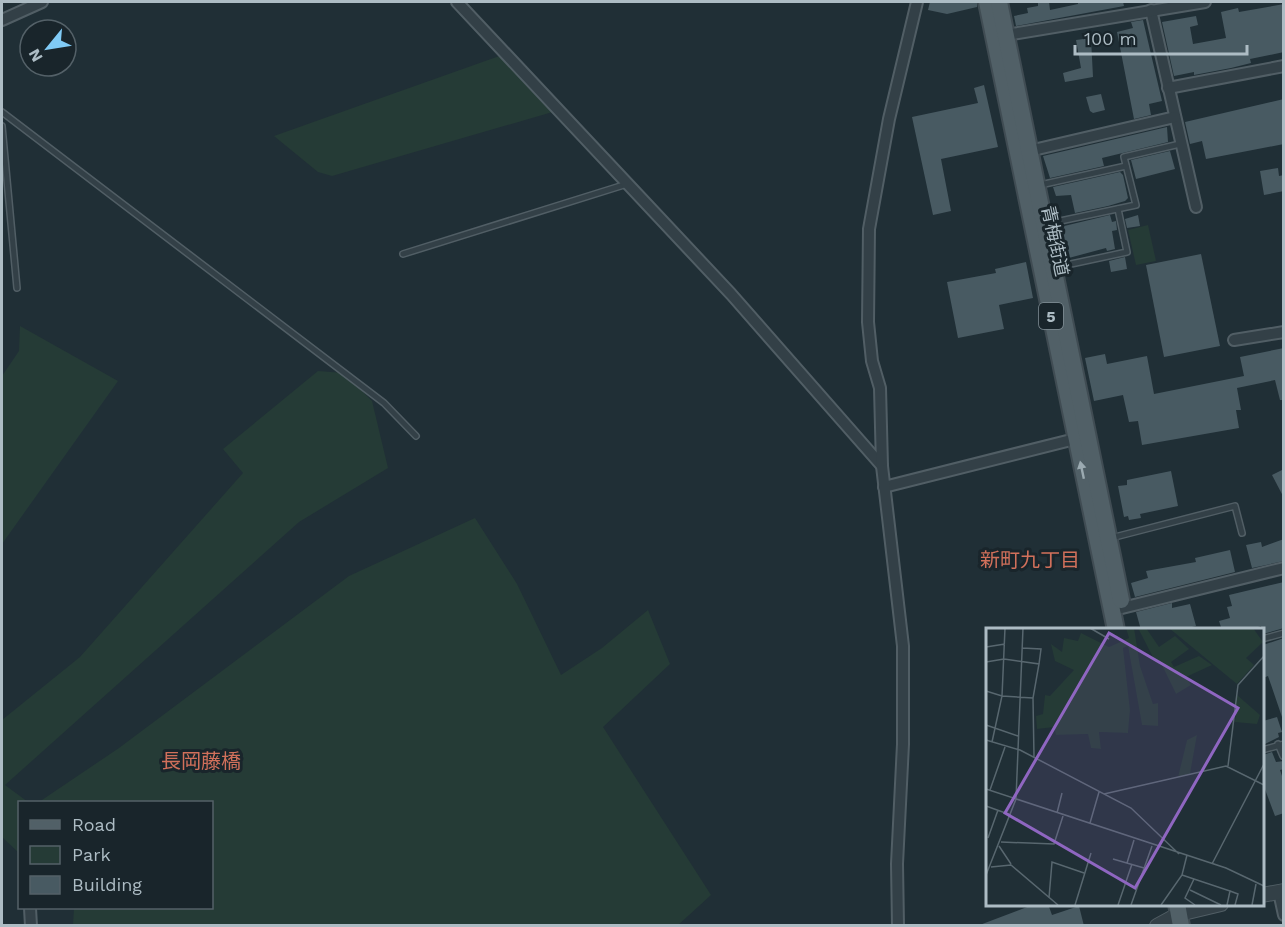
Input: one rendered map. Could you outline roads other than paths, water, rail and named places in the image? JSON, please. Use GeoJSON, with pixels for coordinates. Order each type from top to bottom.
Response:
{"type":"FeatureCollection","features":[{"type":"Feature","properties":{"kind":"main road","name":"青梅街道"},"geometry":{"type":"LineString","coordinates":[[987,2],[1082,437],[1109,538],[1127,628]]}},
{"type":"Feature","properties":{"kind":"main road","name":"青梅街道"},"geometry":{"type":"LineString","coordinates":[[999,2],[1053,267],[1116,628]]}},
{"type":"Feature","properties":{"kind":"street"},"geometry":{"type":"LineString","coordinates":[[2,20],[42,2]]}},
{"type":"Feature","properties":{"kind":"street"},"geometry":{"type":"LineString","coordinates":[[457,2],[731,294],[882,466]]}},
{"type":"Feature","properties":{"kind":"street"},"geometry":{"type":"LineString","coordinates":[[898,926],[903,646],[882,466],[880,388],[872,361],[868,322],[869,218],[917,2]]}},
{"type":"Feature","properties":{"kind":"street"},"geometry":{"type":"LineString","coordinates":[[1006,35],[1205,2]]}},
{"type":"Feature","properties":{"kind":"street"},"geometry":{"type":"LineString","coordinates":[[1152,10],[1180,144],[1196,207]]}},
{"type":"Feature","properties":{"kind":"street"},"geometry":{"type":"LineString","coordinates":[[1168,88],[1284,66]]}},
{"type":"Feature","properties":{"kind":"street"},"geometry":{"type":"LineString","coordinates":[[1029,151],[1174,117]]}},
{"type":"Feature","properties":{"kind":"street"},"geometry":{"type":"LineString","coordinates":[[1234,340],[1284,332]]}},
{"type":"Feature","properties":{"kind":"street"},"geometry":{"type":"LineString","coordinates":[[885,487],[1082,437]]}},
{"type":"Feature","properties":{"kind":"street"},"geometry":{"type":"LineString","coordinates":[[1122,608],[1284,568]]}},
{"type":"Feature","properties":{"kind":"street"},"geometry":{"type":"LineString","coordinates":[[1264,895],[1281,891],[1284,915]]}},
{"type":"Feature","properties":{"kind":"street"},"geometry":{"type":"LineString","coordinates":[[1157,926],[1179,915],[1213,906]]}},
{"type":"Feature","properties":{"kind":"street"},"geometry":{"type":"LineString","coordinates":[[30,909],[31,926]]}},
{"type":"Feature","properties":{"kind":"lane"},"geometry":{"type":"LineString","coordinates":[[2,112],[384,403],[416,436]]}},
{"type":"Feature","properties":{"kind":"lane"},"geometry":{"type":"LineString","coordinates":[[2,126],[17,288]]}},
{"type":"Feature","properties":{"kind":"lane"},"geometry":{"type":"LineString","coordinates":[[1045,225],[1136,205],[1124,157],[1180,144]]}},
{"type":"Feature","properties":{"kind":"lane"},"geometry":{"type":"LineString","coordinates":[[1036,186],[1126,166]]}},
{"type":"Feature","properties":{"kind":"lane"},"geometry":{"type":"LineString","coordinates":[[403,254],[627,184]]}},
{"type":"Feature","properties":{"kind":"lane"},"geometry":{"type":"LineString","coordinates":[[1053,267],[1127,252],[1118,209]]}},
{"type":"Feature","properties":{"kind":"lane"},"geometry":{"type":"LineString","coordinates":[[1109,538],[1235,506],[1242,533]]}},
{"type":"Feature","properties":{"kind":"lane"},"geometry":{"type":"LineString","coordinates":[[1264,639],[1284,633]]}},
{"type":"Feature","properties":{"kind":"lane"},"geometry":{"type":"LineString","coordinates":[[1264,750],[1281,744],[1283,756]]}},
{"type":"Feature","properties":{"kind":"district","name":"新町九丁目"},"geometry":{"type":"Point","coordinates":[1030,560]}},
{"type":"Feature","properties":{"kind":"district","name":"長岡藤橋"},"geometry":{"type":"Point","coordinates":[201,761]}}]}
